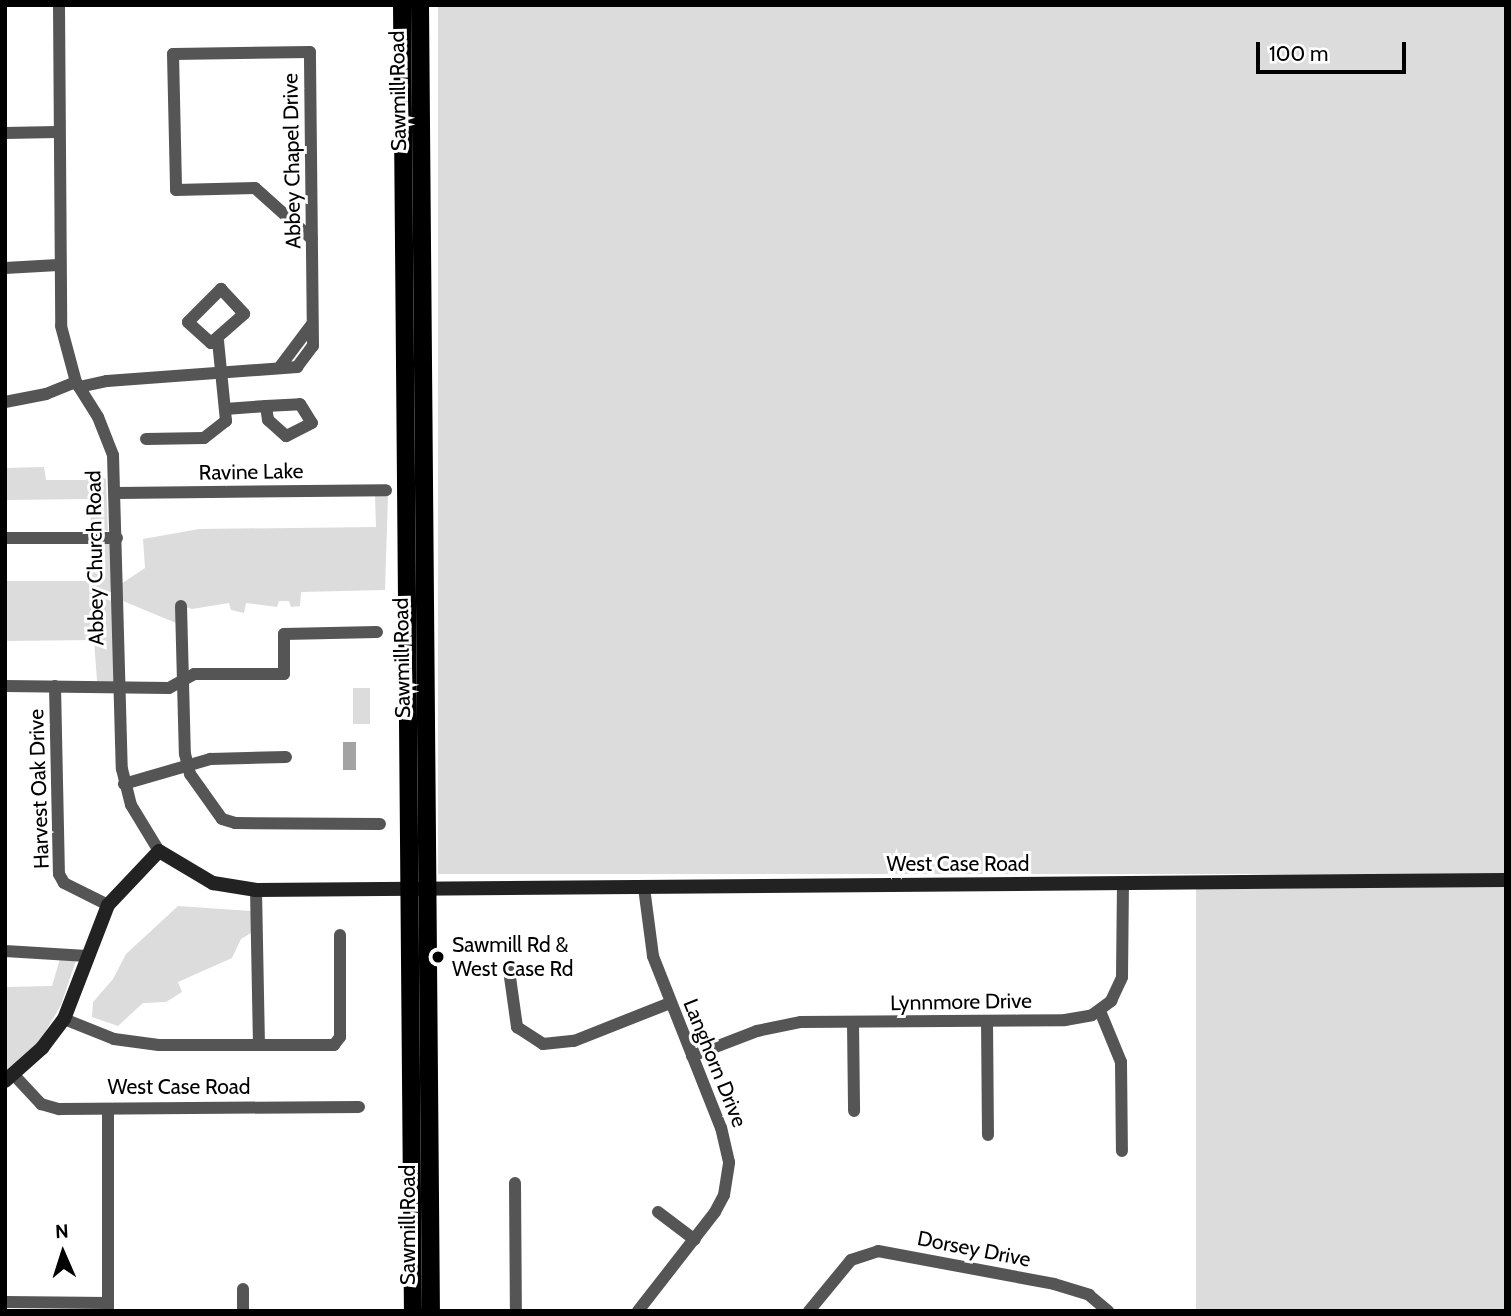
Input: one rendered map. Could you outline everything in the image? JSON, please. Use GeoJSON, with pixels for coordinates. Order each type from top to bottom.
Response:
{"type":"FeatureCollection","features":[{"type":"Feature","properties":{"kind":"main road","name":"Sawmill Road"},"geometry":{"type":"LineString","coordinates":[[402,5],[419,890],[431,1311]]}},
{"type":"Feature","properties":{"kind":"main road","name":"Sawmill Road"},"geometry":{"type":"LineString","coordinates":[[413,1311],[419,890],[420,5]]}},
{"type":"Feature","properties":{"kind":"main road","name":"West Case Road"},"geometry":{"type":"LineString","coordinates":[[9,1078],[64,1019],[108,905],[159,850]]}},
{"type":"Feature","properties":{"kind":"main road","name":"Abbey Church Road"},"geometry":{"type":"LineString","coordinates":[[159,850],[213,883],[256,890],[419,890]]}},
{"type":"Feature","properties":{"kind":"main road","name":"West Case Road"},"geometry":{"type":"LineString","coordinates":[[419,890],[1506,880]]}},
{"type":"Feature","properties":{"kind":"street","name":"Abbey Church Road"},"geometry":{"type":"LineString","coordinates":[[59,5],[58,265],[62,337],[77,385],[110,444],[117,493],[119,688],[124,784],[131,805],[159,850]]}},
{"type":"Feature","properties":{"kind":"street","name":"Abbey Chapel Drive"},"geometry":{"type":"LineString","coordinates":[[5,402],[77,385],[107,381],[279,369],[301,365],[311,355],[313,323],[310,52],[173,54],[176,190],[255,188],[312,239]]}},
{"type":"Feature","properties":{"kind":"street"},"geometry":{"type":"LineString","coordinates":[[5,133],[57,132]]}},
{"type":"Feature","properties":{"kind":"street"},"geometry":{"type":"LineString","coordinates":[[5,268],[58,265]]}},
{"type":"Feature","properties":{"kind":"street"},"geometry":{"type":"LineString","coordinates":[[221,289],[244,314],[218,341],[211,343],[188,323],[221,289]]}},
{"type":"Feature","properties":{"kind":"street"},"geometry":{"type":"LineString","coordinates":[[146,439],[204,438],[226,421],[218,341]]}},
{"type":"Feature","properties":{"kind":"street"},"geometry":{"type":"LineString","coordinates":[[225,409],[267,406]]}},
{"type":"Feature","properties":{"kind":"street","name":"Ravine Lake"},"geometry":{"type":"LineString","coordinates":[[117,493],[386,490]]}},
{"type":"Feature","properties":{"kind":"street"},"geometry":{"type":"LineString","coordinates":[[5,538],[117,538]]}},
{"type":"Feature","properties":{"kind":"street"},"geometry":{"type":"LineString","coordinates":[[181,606],[187,763],[201,791],[228,822],[380,824]]}},
{"type":"Feature","properties":{"kind":"street"},"geometry":{"type":"LineString","coordinates":[[5,686],[169,688],[194,674],[284,674],[284,634],[377,632]]}},
{"type":"Feature","properties":{"kind":"street","name":"Harvest Oak Drive"},"geometry":{"type":"LineString","coordinates":[[55,687],[58,874],[64,883],[108,905]]}},
{"type":"Feature","properties":{"kind":"street"},"geometry":{"type":"LineString","coordinates":[[124,784],[187,763],[286,757]]}},
{"type":"Feature","properties":{"kind":"street"},"geometry":{"type":"LineString","coordinates":[[1122,1151],[1121,1062],[1100,1011],[1115,996],[1122,976],[1123,884]]}},
{"type":"Feature","properties":{"kind":"street","name":"Langhorn Drive"},"geometry":{"type":"LineString","coordinates":[[638,1311],[695,1240],[720,1203],[729,1162],[721,1128],[670,1003],[649,943],[643,888]]}},
{"type":"Feature","properties":{"kind":"street"},"geometry":{"type":"LineString","coordinates":[[256,890],[260,1044]]}},
{"type":"Feature","properties":{"kind":"street"},"geometry":{"type":"LineString","coordinates":[[64,1019],[135,1043],[338,1044],[340,935]]}},
{"type":"Feature","properties":{"kind":"street"},"geometry":{"type":"LineString","coordinates":[[5,951],[87,956]]}},
{"type":"Feature","properties":{"kind":"street"},"geometry":{"type":"LineString","coordinates":[[509,970],[517,1027],[543,1044],[574,1041],[670,1003]]}},
{"type":"Feature","properties":{"kind":"street","name":"Lynnmore Drive"},"geometry":{"type":"LineString","coordinates":[[692,1056],[776,1026],[1074,1019],[1100,1011]]}},
{"type":"Feature","properties":{"kind":"street"},"geometry":{"type":"LineString","coordinates":[[987,1021],[988,1135]]}},
{"type":"Feature","properties":{"kind":"street"},"geometry":{"type":"LineString","coordinates":[[853,1023],[855,1111]]}},
{"type":"Feature","properties":{"kind":"street","name":"West Case Road"},"geometry":{"type":"LineString","coordinates":[[9,1078],[49,1107],[359,1107]]}},
{"type":"Feature","properties":{"kind":"street"},"geometry":{"type":"LineString","coordinates":[[5,1302],[108,1307],[108,1109]]}},
{"type":"Feature","properties":{"kind":"street"},"geometry":{"type":"LineString","coordinates":[[516,1184],[516,1311]]}},
{"type":"Feature","properties":{"kind":"street"},"geometry":{"type":"LineString","coordinates":[[658,1212],[695,1240]]}},
{"type":"Feature","properties":{"kind":"street","name":"Dorsey Drive"},"geometry":{"type":"LineString","coordinates":[[809,1311],[858,1255],[887,1251],[1054,1284],[1090,1295],[1108,1311]]}},
{"type":"Feature","properties":{"kind":"street"},"geometry":{"type":"LineString","coordinates":[[243,1289],[243,1311]]}},
{"type":"Feature","properties":{"kind":"shaded area"},"geometry":{"type":"Polygon","coordinates":[[[438,5],[1506,5],[1506,874],[438,874],[438,5]]]}},
{"type":"Feature","properties":{"kind":"shaded area"},"geometry":{"type":"Polygon","coordinates":[[[44,467],[46,480],[85,480],[98,475],[106,479],[108,531],[91,527],[90,499],[5,500],[5,468],[44,467]]]}},
{"type":"Feature","properties":{"kind":"shaded area"},"geometry":{"type":"Polygon","coordinates":[[[375,496],[388,496],[385,590],[301,592],[300,606],[291,607],[289,601],[279,601],[277,607],[246,603],[244,613],[231,610],[229,603],[192,609],[179,605],[176,623],[123,601],[121,584],[145,568],[143,539],[199,529],[376,527],[375,496]]]}},
{"type":"Feature","properties":{"kind":"shaded area"},"geometry":{"type":"Polygon","coordinates":[[[93,542],[112,542],[114,682],[97,681],[94,640],[5,641],[5,581],[92,581],[93,542]]]}},
{"type":"Feature","properties":{"kind":"shaded area"},"geometry":{"type":"Polygon","coordinates":[[[353,688],[370,688],[370,724],[353,724],[353,688]]]}},
{"type":"Feature","properties":{"kind":"shaded area"},"geometry":{"type":"Polygon","coordinates":[[[343,742],[356,742],[356,770],[343,770],[343,742]]]}},
{"type":"Feature","properties":{"kind":"shaded area"},"geometry":{"type":"Polygon","coordinates":[[[1196,885],[1506,885],[1506,1311],[1196,1311],[1196,885]]]}},
{"type":"Feature","properties":{"kind":"shaded area"},"geometry":{"type":"Polygon","coordinates":[[[178,906],[251,911],[251,933],[241,939],[232,958],[178,982],[182,992],[166,1002],[143,1003],[118,1026],[92,1017],[93,1002],[113,979],[126,954],[178,906]]]}},
{"type":"Feature","properties":{"kind":"shaded area"},"geometry":{"type":"Polygon","coordinates":[[[61,955],[77,957],[61,1005],[34,1051],[5,1074],[5,987],[52,986],[61,955]]]}},
{"type":"Feature","properties":{"kind":"place","name":"Sawmill Rd & West Case Rd"},"geometry":{"type":"Point","coordinates":[438,957]}}]}
